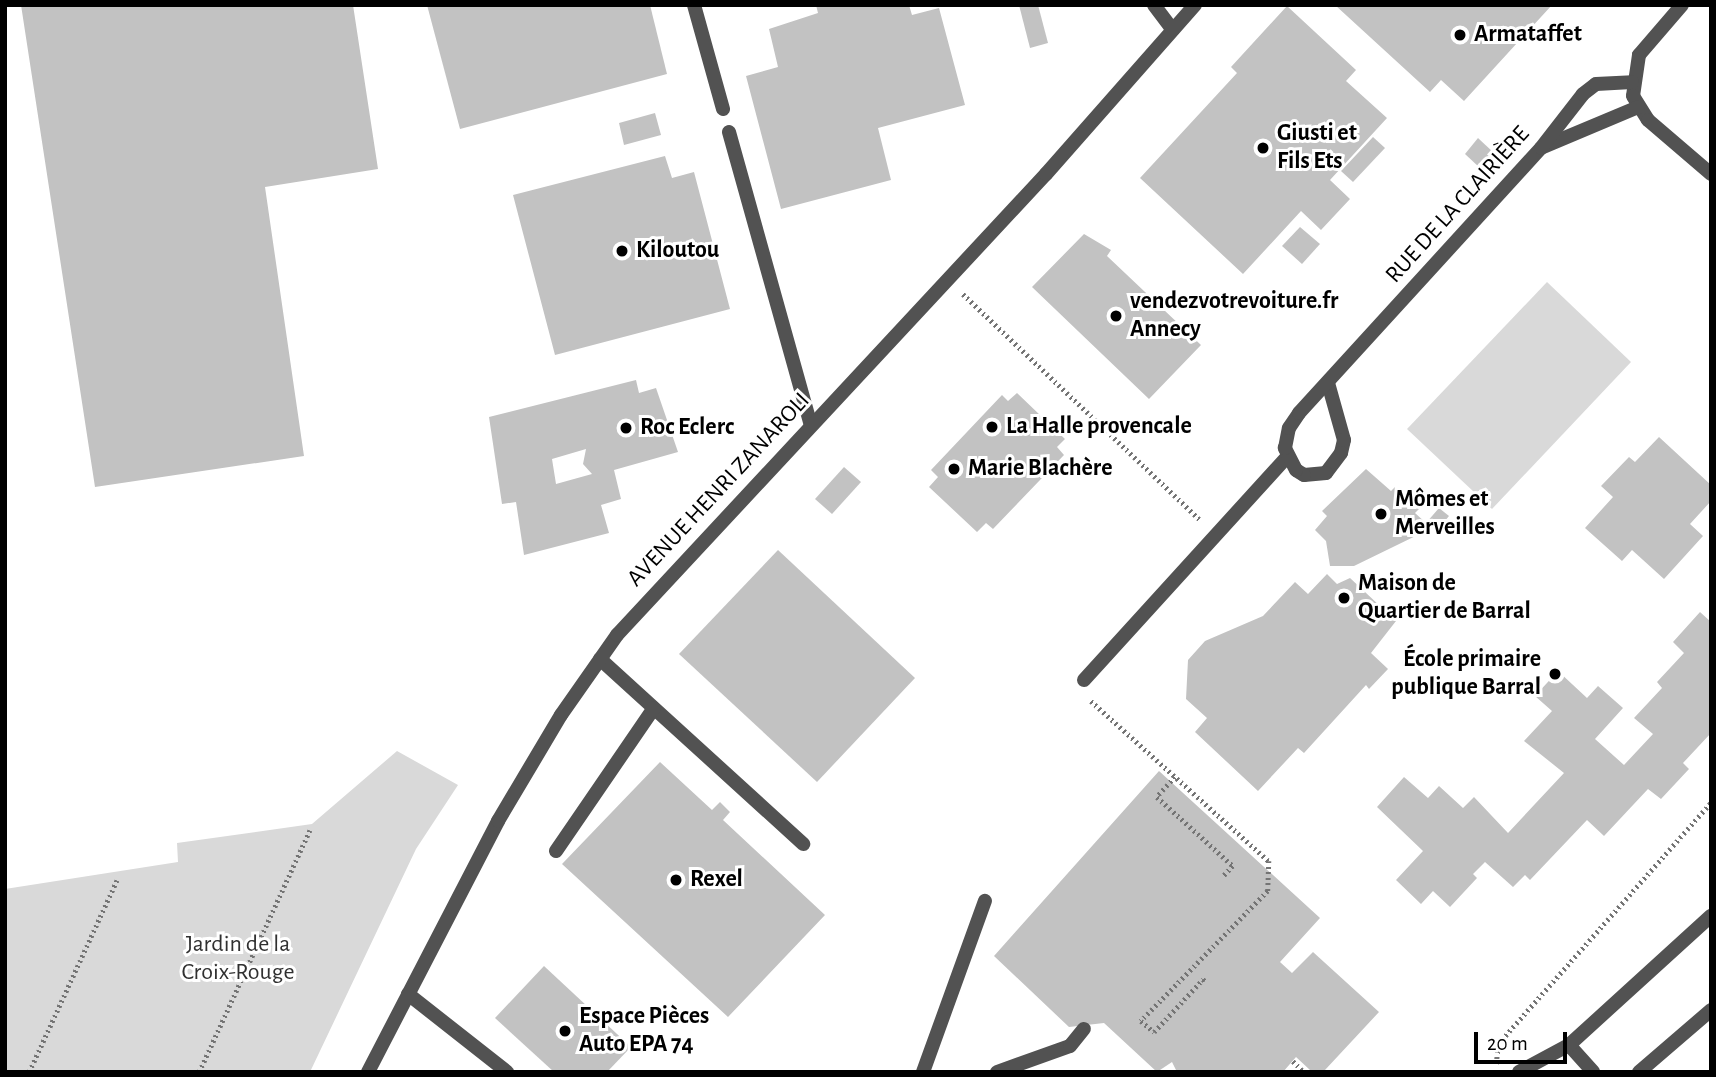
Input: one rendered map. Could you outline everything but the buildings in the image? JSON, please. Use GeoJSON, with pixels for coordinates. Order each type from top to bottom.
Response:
{"type":"FeatureCollection","features":[{"type":"Feature","properties":{"kind":"street"},"geometry":{"type":"LineString","coordinates":[[694,5],[723,108]]}},
{"type":"Feature","properties":{"kind":"street"},"geometry":{"type":"LineString","coordinates":[[1154,5],[1173,30]]}},
{"type":"Feature","properties":{"kind":"street","name":"AVENUE HENRI ZANAROLI"},"geometry":{"type":"LineString","coordinates":[[368,1072],[498,821],[600,659],[713,527],[947,279],[1195,5]]}},
{"type":"Feature","properties":{"kind":"street"},"geometry":{"type":"LineString","coordinates":[[1682,5],[1639,55],[1632,82],[1638,107],[1711,174]]}},
{"type":"Feature","properties":{"kind":"street","name":"RUE DE LA CLAIRIÈRE"},"geometry":{"type":"LineString","coordinates":[[1287,457],[1289,428],[1541,148],[1583,93],[1596,84],[1632,82]]}},
{"type":"Feature","properties":{"kind":"street"},"geometry":{"type":"LineString","coordinates":[[1541,148],[1638,107]]}},
{"type":"Feature","properties":{"kind":"street"},"geometry":{"type":"LineString","coordinates":[[729,132],[811,425]]}},
{"type":"Feature","properties":{"kind":"street"},"geometry":{"type":"LineString","coordinates":[[1084,680],[1287,457],[1304,475],[1326,473],[1337,463],[1344,440],[1328,383]]}},
{"type":"Feature","properties":{"kind":"street"},"geometry":{"type":"LineString","coordinates":[[600,659],[803,844]]}},
{"type":"Feature","properties":{"kind":"street"},"geometry":{"type":"LineString","coordinates":[[556,851],[654,708]]}},
{"type":"Feature","properties":{"kind":"street"},"geometry":{"type":"LineString","coordinates":[[924,1072],[985,901]]}},
{"type":"Feature","properties":{"kind":"street"},"geometry":{"type":"LineString","coordinates":[[1518,1072],[1570,1045],[1711,916]]}},
{"type":"Feature","properties":{"kind":"street"},"geometry":{"type":"LineString","coordinates":[[408,994],[507,1072]]}},
{"type":"Feature","properties":{"kind":"street"},"geometry":{"type":"LineString","coordinates":[[1639,1072],[1711,1010]]}},
{"type":"Feature","properties":{"kind":"street"},"geometry":{"type":"LineString","coordinates":[[998,1072],[1070,1046],[1084,1029]]}},
{"type":"Feature","properties":{"kind":"street"},"geometry":{"type":"LineString","coordinates":[[1570,1045],[1594,1072]]}},
{"type":"Feature","properties":{"kind":"path"},"geometry":{"type":"LineString","coordinates":[[947,279],[1217,535]]}},
{"type":"Feature","properties":{"kind":"path"},"geometry":{"type":"LineString","coordinates":[[1087,697],[1269,861],[1268,891],[1141,1021],[1154,1032],[1203,979],[1206,982]]}},
{"type":"Feature","properties":{"kind":"path"},"geometry":{"type":"LineString","coordinates":[[1175,777],[1157,797],[1233,866],[1222,878]]}},
{"type":"Feature","properties":{"kind":"path"},"geometry":{"type":"LineString","coordinates":[[1495,1072],[1498,1044],[1711,802]]}},
{"type":"Feature","properties":{"kind":"path"},"geometry":{"type":"LineString","coordinates":[[199,1072],[310,830]]}},
{"type":"Feature","properties":{"kind":"path"},"geometry":{"type":"LineString","coordinates":[[29,1072],[117,880]]}},
{"type":"Feature","properties":{"kind":"path"},"geometry":{"type":"LineString","coordinates":[[1293,1061],[1304,1072]]}},
{"type":"Feature","properties":{"kind":"green space"},"geometry":{"type":"Polygon","coordinates":[[[1547,282],[1631,362],[1492,509],[1407,429],[1547,282]]]}},
{"type":"Feature","properties":{"kind":"green space","name":"Jardin de la Croix-Rouge"},"geometry":{"type":"Polygon","coordinates":[[[397,751],[458,785],[416,849],[310,1072],[5,1072],[5,889],[178,862],[177,843],[312,824],[397,751]]]}},
{"type":"Feature","properties":{"kind":"place","name":"Armataffet"},"geometry":{"type":"Point","coordinates":[1460,35]}},
{"type":"Feature","properties":{"kind":"place","name":"Giusti et Fils Ets"},"geometry":{"type":"Point","coordinates":[1263,148]}},
{"type":"Feature","properties":{"kind":"place","name":"Kiloutou"},"geometry":{"type":"Point","coordinates":[622,251]}},
{"type":"Feature","properties":{"kind":"place","name":"vendezvotrevoiture.fr Annecy"},"geometry":{"type":"Point","coordinates":[1116,316]}},
{"type":"Feature","properties":{"kind":"place","name":"La Halle provencale"},"geometry":{"type":"Point","coordinates":[992,427]}},
{"type":"Feature","properties":{"kind":"place","name":"Roc Eclerc"},"geometry":{"type":"Point","coordinates":[626,428]}},
{"type":"Feature","properties":{"kind":"place","name":"Marie Blachère"},"geometry":{"type":"Point","coordinates":[954,469]}},
{"type":"Feature","properties":{"kind":"place","name":"Mômes et Merveilles"},"geometry":{"type":"Point","coordinates":[1381,514]}},
{"type":"Feature","properties":{"kind":"place","name":"Maison de Quartier de Barral"},"geometry":{"type":"Point","coordinates":[1344,598]}},
{"type":"Feature","properties":{"kind":"place","name":"École primaire publique Barral"},"geometry":{"type":"Point","coordinates":[1555,674]}},
{"type":"Feature","properties":{"kind":"place","name":"Rexel"},"geometry":{"type":"Point","coordinates":[676,880]}},
{"type":"Feature","properties":{"kind":"place","name":"Espace Pièces Auto EPA 74"},"geometry":{"type":"Point","coordinates":[565,1031]}}]}
